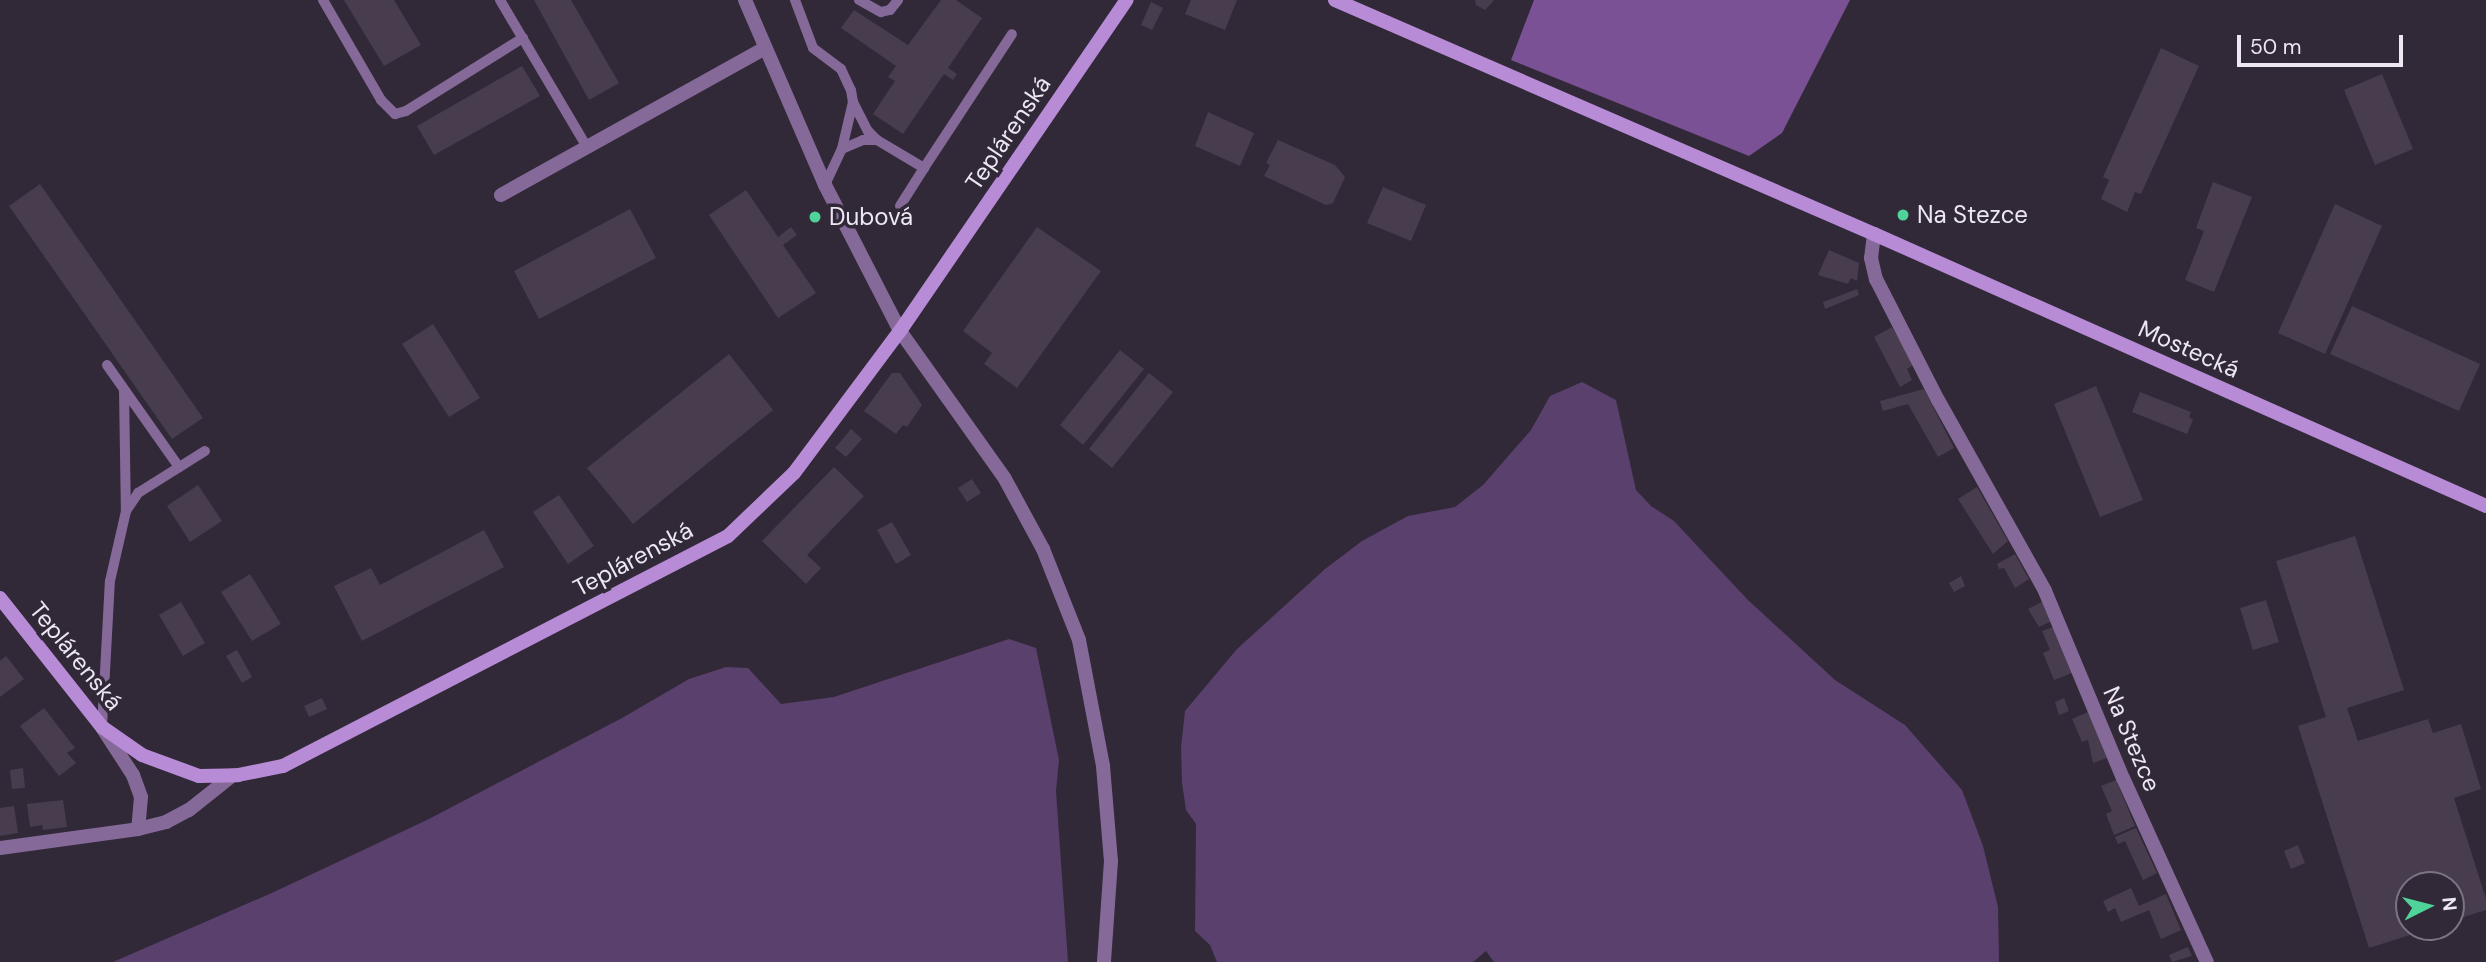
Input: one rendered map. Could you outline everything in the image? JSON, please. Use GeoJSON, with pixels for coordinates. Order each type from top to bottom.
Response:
{"type":"FeatureCollection","features":[{"type":"Feature","properties":{"kind":"street"},"geometry":{"type":"LineString","coordinates":[[745,0],[825,185],[900,331],[1005,479],[1043,549],[1079,640],[1103,766],[1110,848],[1104,962]]}},
{"type":"Feature","properties":{"kind":"street","name":"Teplárenská"},"geometry":{"type":"LineString","coordinates":[[0,598],[102,727],[142,755],[199,776],[233,775],[283,766],[728,536],[794,473],[900,331],[1127,0]]}},
{"type":"Feature","properties":{"kind":"street","name":"Mostecká"},"geometry":{"type":"LineString","coordinates":[[1335,0],[1874,234],[2486,506]]}},
{"type":"Feature","properties":{"kind":"street"},"geometry":{"type":"LineString","coordinates":[[501,195],[765,48]]}},
{"type":"Feature","properties":{"kind":"street","name":"Na Stezce"},"geometry":{"type":"LineString","coordinates":[[1874,234],[1871,258],[1876,279],[1938,400],[2045,591],[2123,778],[2207,962]]}},
{"type":"Feature","properties":{"kind":"street"},"geometry":{"type":"LineString","coordinates":[[102,727],[133,775],[141,797],[138,829]]}},
{"type":"Feature","properties":{"kind":"street"},"geometry":{"type":"LineString","coordinates":[[0,848],[138,829],[166,822],[189,810],[233,775]]}},
{"type":"Feature","properties":{"kind":"lane"},"geometry":{"type":"LineString","coordinates":[[323,0],[381,100],[395,114],[406,111],[523,38]]}},
{"type":"Feature","properties":{"kind":"lane"},"geometry":{"type":"LineString","coordinates":[[500,0],[587,147]]}},
{"type":"Feature","properties":{"kind":"lane"},"geometry":{"type":"LineString","coordinates":[[795,0],[813,47],[841,69],[853,102],[868,131],[924,168]]}},
{"type":"Feature","properties":{"kind":"lane"},"geometry":{"type":"LineString","coordinates":[[859,0],[881,12],[890,10],[898,0]]}},
{"type":"Feature","properties":{"kind":"lane"},"geometry":{"type":"LineString","coordinates":[[901,205],[1012,34]]}},
{"type":"Feature","properties":{"kind":"lane"},"geometry":{"type":"LineString","coordinates":[[825,185],[842,149],[853,102]]}},
{"type":"Feature","properties":{"kind":"lane"},"geometry":{"type":"LineString","coordinates":[[842,149],[863,140],[877,139]]}},
{"type":"Feature","properties":{"kind":"lane"},"geometry":{"type":"LineString","coordinates":[[107,365],[179,467]]}},
{"type":"Feature","properties":{"kind":"lane"},"geometry":{"type":"LineString","coordinates":[[102,727],[110,580],[126,511],[124,390]]}},
{"type":"Feature","properties":{"kind":"lane"},"geometry":{"type":"LineString","coordinates":[[126,511],[138,493],[205,451]]}},
{"type":"Feature","properties":{"kind":"shaded area"},"geometry":{"type":"Polygon","coordinates":[[[1534,0],[1850,0],[1782,133],[1749,156],[1511,60],[1534,0]]]}},
{"type":"Feature","properties":{"kind":"shaded area"},"geometry":{"type":"Polygon","coordinates":[[[1582,382],[1616,400],[1636,490],[1651,506],[1674,521],[1747,599],[1835,680],[1905,725],[1962,790],[1983,846],[1998,907],[1999,962],[1494,962],[1486,951],[1473,962],[1217,962],[1210,945],[1195,931],[1196,824],[1186,810],[1182,783],[1181,747],[1185,711],[1237,649],[1325,569],[1362,541],[1408,516],[1455,507],[1483,485],[1531,430],[1550,396],[1582,382]]]}},
{"type":"Feature","properties":{"kind":"shaded area"},"geometry":{"type":"Polygon","coordinates":[[[1009,639],[1036,648],[1059,760],[1056,791],[1068,962],[113,962],[274,892],[429,819],[622,718],[689,679],[726,667],[748,668],[781,704],[834,697],[1009,639]]]}},
{"type":"Feature","properties":{"kind":"building"},"geometry":{"type":"Polygon","coordinates":[[[344,0],[394,0],[421,45],[384,66],[344,0]]]}},
{"type":"Feature","properties":{"kind":"building"},"geometry":{"type":"Polygon","coordinates":[[[534,0],[571,0],[619,83],[589,100],[534,0]]]}},
{"type":"Feature","properties":{"kind":"building"},"geometry":{"type":"Polygon","coordinates":[[[941,0],[956,0],[982,18],[948,68],[957,74],[953,80],[944,74],[903,134],[873,114],[895,81],[888,77],[896,66],[841,28],[854,10],[908,45],[941,0]]]}},
{"type":"Feature","properties":{"kind":"building"},"geometry":{"type":"Polygon","coordinates":[[[1191,0],[1237,0],[1225,30],[1185,14],[1191,0]]]}},
{"type":"Feature","properties":{"kind":"building"},"geometry":{"type":"Polygon","coordinates":[[[1475,0],[1494,0],[1485,10],[1476,5],[1475,0]]]}},
{"type":"Feature","properties":{"kind":"building"},"geometry":{"type":"Polygon","coordinates":[[[1151,2],[1163,8],[1152,30],[1141,25],[1151,2]]]}},
{"type":"Feature","properties":{"kind":"building"},"geometry":{"type":"Polygon","coordinates":[[[2161,48],[2199,66],[2141,194],[2135,192],[2127,212],[2101,199],[2109,180],[2103,177],[2161,48]]]}},
{"type":"Feature","properties":{"kind":"building"},"geometry":{"type":"Polygon","coordinates":[[[522,66],[540,96],[434,155],[417,126],[522,66]]]}},
{"type":"Feature","properties":{"kind":"building"},"geometry":{"type":"Polygon","coordinates":[[[2382,74],[2413,149],[2375,165],[2344,90],[2382,74]]]}},
{"type":"Feature","properties":{"kind":"building"},"geometry":{"type":"Polygon","coordinates":[[[1208,112],[1254,133],[1240,166],[1195,146],[1208,112]]]}},
{"type":"Feature","properties":{"kind":"building"},"geometry":{"type":"Polygon","coordinates":[[[1278,140],[1335,165],[1345,177],[1333,203],[1326,205],[1264,176],[1270,165],[1266,163],[1278,140]]]}},
{"type":"Feature","properties":{"kind":"building"},"geometry":{"type":"Polygon","coordinates":[[[2213,182],[2252,197],[2214,292],[2185,280],[2204,231],[2196,228],[2213,182]]]}},
{"type":"Feature","properties":{"kind":"building"},"geometry":{"type":"Polygon","coordinates":[[[40,184],[203,418],[172,439],[9,206],[40,184]]]}},
{"type":"Feature","properties":{"kind":"building"},"geometry":{"type":"Polygon","coordinates":[[[1383,187],[1426,205],[1411,241],[1367,223],[1383,187]]]}},
{"type":"Feature","properties":{"kind":"building"},"geometry":{"type":"Polygon","coordinates":[[[746,190],[778,237],[791,227],[797,235],[783,245],[816,293],[778,318],[709,215],[746,190]]]}},
{"type":"Feature","properties":{"kind":"building"},"geometry":{"type":"Polygon","coordinates":[[[2335,204],[2382,226],[2325,354],[2278,333],[2335,204]]]}},
{"type":"Feature","properties":{"kind":"building"},"geometry":{"type":"Polygon","coordinates":[[[630,209],[656,258],[539,319],[514,271],[630,209]]]}},
{"type":"Feature","properties":{"kind":"building"},"geometry":{"type":"Polygon","coordinates":[[[1037,227],[1101,271],[1017,388],[984,364],[992,353],[963,331],[1037,227]]]}},
{"type":"Feature","properties":{"kind":"building"},"geometry":{"type":"Polygon","coordinates":[[[1829,250],[1859,263],[1857,281],[1851,278],[1848,284],[1818,275],[1829,250]]]}},
{"type":"Feature","properties":{"kind":"building"},"geometry":{"type":"Polygon","coordinates":[[[1857,289],[1859,295],[1825,309],[1823,302],[1857,289]]]}},
{"type":"Feature","properties":{"kind":"building"},"geometry":{"type":"Polygon","coordinates":[[[2352,306],[2480,364],[2459,411],[2330,354],[2352,306]]]}},
{"type":"Feature","properties":{"kind":"building"},"geometry":{"type":"Polygon","coordinates":[[[433,324],[480,398],[449,417],[402,344],[433,324]]]}},
{"type":"Feature","properties":{"kind":"building"},"geometry":{"type":"Polygon","coordinates":[[[1892,327],[1915,364],[1907,369],[1912,380],[1900,387],[1874,337],[1892,327]]]}},
{"type":"Feature","properties":{"kind":"building"},"geometry":{"type":"Polygon","coordinates":[[[1120,350],[1144,369],[1083,445],[1060,425],[1120,350]]]}},
{"type":"Feature","properties":{"kind":"building"},"geometry":{"type":"Polygon","coordinates":[[[729,354],[773,410],[633,524],[587,468],[729,354]]]}},
{"type":"Feature","properties":{"kind":"building"},"geometry":{"type":"Polygon","coordinates":[[[892,373],[900,373],[922,405],[907,427],[903,425],[896,434],[864,411],[892,373]]]}},
{"type":"Feature","properties":{"kind":"building"},"geometry":{"type":"Polygon","coordinates":[[[1149,373],[1173,392],[1112,468],[1089,449],[1149,373]]]}},
{"type":"Feature","properties":{"kind":"building"},"geometry":{"type":"Polygon","coordinates":[[[2096,386],[2143,500],[2100,517],[2054,404],[2096,386]]]}},
{"type":"Feature","properties":{"kind":"building"},"geometry":{"type":"Polygon","coordinates":[[[1924,389],[1954,448],[1938,457],[1908,404],[1883,411],[1880,401],[1924,389]]]}},
{"type":"Feature","properties":{"kind":"building"},"geometry":{"type":"Polygon","coordinates":[[[2140,392],[2191,412],[2189,417],[2193,420],[2187,434],[2132,412],[2140,392]]]}},
{"type":"Feature","properties":{"kind":"building"},"geometry":{"type":"Polygon","coordinates":[[[851,429],[862,439],[846,457],[835,448],[851,429]]]}},
{"type":"Feature","properties":{"kind":"building"},"geometry":{"type":"Polygon","coordinates":[[[834,467],[864,496],[807,555],[821,568],[806,584],[762,541],[834,467]]]}},
{"type":"Feature","properties":{"kind":"building"},"geometry":{"type":"Polygon","coordinates":[[[972,479],[981,493],[967,502],[958,488],[972,479]]]}},
{"type":"Feature","properties":{"kind":"building"},"geometry":{"type":"Polygon","coordinates":[[[198,485],[222,521],[190,542],[167,506],[198,485]]]}},
{"type":"Feature","properties":{"kind":"building"},"geometry":{"type":"Polygon","coordinates":[[[1977,487],[2008,541],[1993,554],[1958,499],[1977,487]]]}},
{"type":"Feature","properties":{"kind":"building"},"geometry":{"type":"Polygon","coordinates":[[[559,495],[594,546],[568,564],[533,512],[559,495]]]}},
{"type":"Feature","properties":{"kind":"building"},"geometry":{"type":"Polygon","coordinates":[[[892,522],[911,555],[896,564],[877,530],[892,522]]]}},
{"type":"Feature","properties":{"kind":"building"},"geometry":{"type":"Polygon","coordinates":[[[484,530],[504,567],[362,641],[334,586],[371,568],[380,585],[484,530]]]}},
{"type":"Feature","properties":{"kind":"building"},"geometry":{"type":"Polygon","coordinates":[[[2355,536],[2404,690],[2347,708],[2358,741],[2428,719],[2433,733],[2461,724],[2481,789],[2454,798],[2486,899],[2486,910],[2465,917],[2465,871],[2395,871],[2395,940],[2369,948],[2298,726],[2326,717],[2276,561],[2355,536]]]}},
{"type":"Feature","properties":{"kind":"building"},"geometry":{"type":"Polygon","coordinates":[[[2015,554],[2029,579],[2015,588],[2004,568],[1999,569],[1997,564],[2015,554]]]}},
{"type":"Feature","properties":{"kind":"building"},"geometry":{"type":"Polygon","coordinates":[[[250,574],[281,624],[252,641],[221,592],[250,574]]]}},
{"type":"Feature","properties":{"kind":"building"},"geometry":{"type":"Polygon","coordinates":[[[1961,576],[1965,586],[1954,592],[1949,583],[1961,576]]]}},
{"type":"Feature","properties":{"kind":"building"},"geometry":{"type":"Polygon","coordinates":[[[2266,600],[2279,642],[2253,650],[2240,608],[2266,600]]]}},
{"type":"Feature","properties":{"kind":"building"},"geometry":{"type":"Polygon","coordinates":[[[181,602],[205,643],[183,656],[159,615],[181,602]]]}},
{"type":"Feature","properties":{"kind":"building"},"geometry":{"type":"Polygon","coordinates":[[[2042,602],[2050,622],[2039,627],[2028,609],[2042,602]]]}},
{"type":"Feature","properties":{"kind":"building"},"geometry":{"type":"Polygon","coordinates":[[[2053,627],[2072,673],[2054,680],[2043,653],[2050,650],[2042,631],[2053,627]]]}},
{"type":"Feature","properties":{"kind":"building"},"geometry":{"type":"Polygon","coordinates":[[[237,650],[252,677],[242,683],[226,656],[237,650]]]}},
{"type":"Feature","properties":{"kind":"building"},"geometry":{"type":"Polygon","coordinates":[[[6,656],[24,679],[0,697],[0,661],[6,656]]]}},
{"type":"Feature","properties":{"kind":"building"},"geometry":{"type":"Polygon","coordinates":[[[322,698],[327,709],[309,717],[304,706],[322,698]]]}},
{"type":"Feature","properties":{"kind":"building"},"geometry":{"type":"Polygon","coordinates":[[[2064,698],[2069,711],[2059,715],[2055,702],[2064,698]]]}},
{"type":"Feature","properties":{"kind":"building"},"geometry":{"type":"Polygon","coordinates":[[[44,708],[75,748],[67,753],[76,763],[59,776],[20,726],[44,708]]]}},
{"type":"Feature","properties":{"kind":"building"},"geometry":{"type":"Polygon","coordinates":[[[2088,712],[2107,758],[2093,763],[2088,740],[2082,742],[2072,719],[2088,712]]]}},
{"type":"Feature","properties":{"kind":"building"},"geometry":{"type":"Polygon","coordinates":[[[23,768],[25,788],[12,789],[10,770],[23,768]]]}},
{"type":"Feature","properties":{"kind":"building"},"geometry":{"type":"Polygon","coordinates":[[[2116,780],[2135,826],[2114,835],[2106,814],[2112,811],[2101,786],[2116,780]]]}},
{"type":"Feature","properties":{"kind":"building"},"geometry":{"type":"Polygon","coordinates":[[[63,800],[67,827],[43,830],[42,825],[30,827],[27,804],[63,800]]]}},
{"type":"Feature","properties":{"kind":"building"},"geometry":{"type":"Polygon","coordinates":[[[14,806],[18,833],[0,836],[0,808],[14,806]]]}},
{"type":"Feature","properties":{"kind":"building"},"geometry":{"type":"Polygon","coordinates":[[[2136,828],[2157,873],[2143,880],[2125,841],[2118,844],[2115,837],[2136,828]]]}},
{"type":"Feature","properties":{"kind":"building"},"geometry":{"type":"Polygon","coordinates":[[[2298,845],[2305,863],[2291,869],[2284,851],[2298,845]]]}},
{"type":"Feature","properties":{"kind":"building"},"geometry":{"type":"Polygon","coordinates":[[[2131,888],[2139,906],[2166,894],[2181,930],[2161,939],[2149,910],[2121,922],[2115,908],[2108,912],[2103,901],[2131,888]]]}},
{"type":"Feature","properties":{"kind":"building"},"geometry":{"type":"Polygon","coordinates":[[[2188,947],[2192,956],[2172,962],[2169,955],[2188,947]]]}},
{"type":"Feature","properties":{"kind":"place","name":"Na Stezce"},"geometry":{"type":"Point","coordinates":[1903,215]}},
{"type":"Feature","properties":{"kind":"place","name":"Dubová"},"geometry":{"type":"Point","coordinates":[815,217]}}]}
